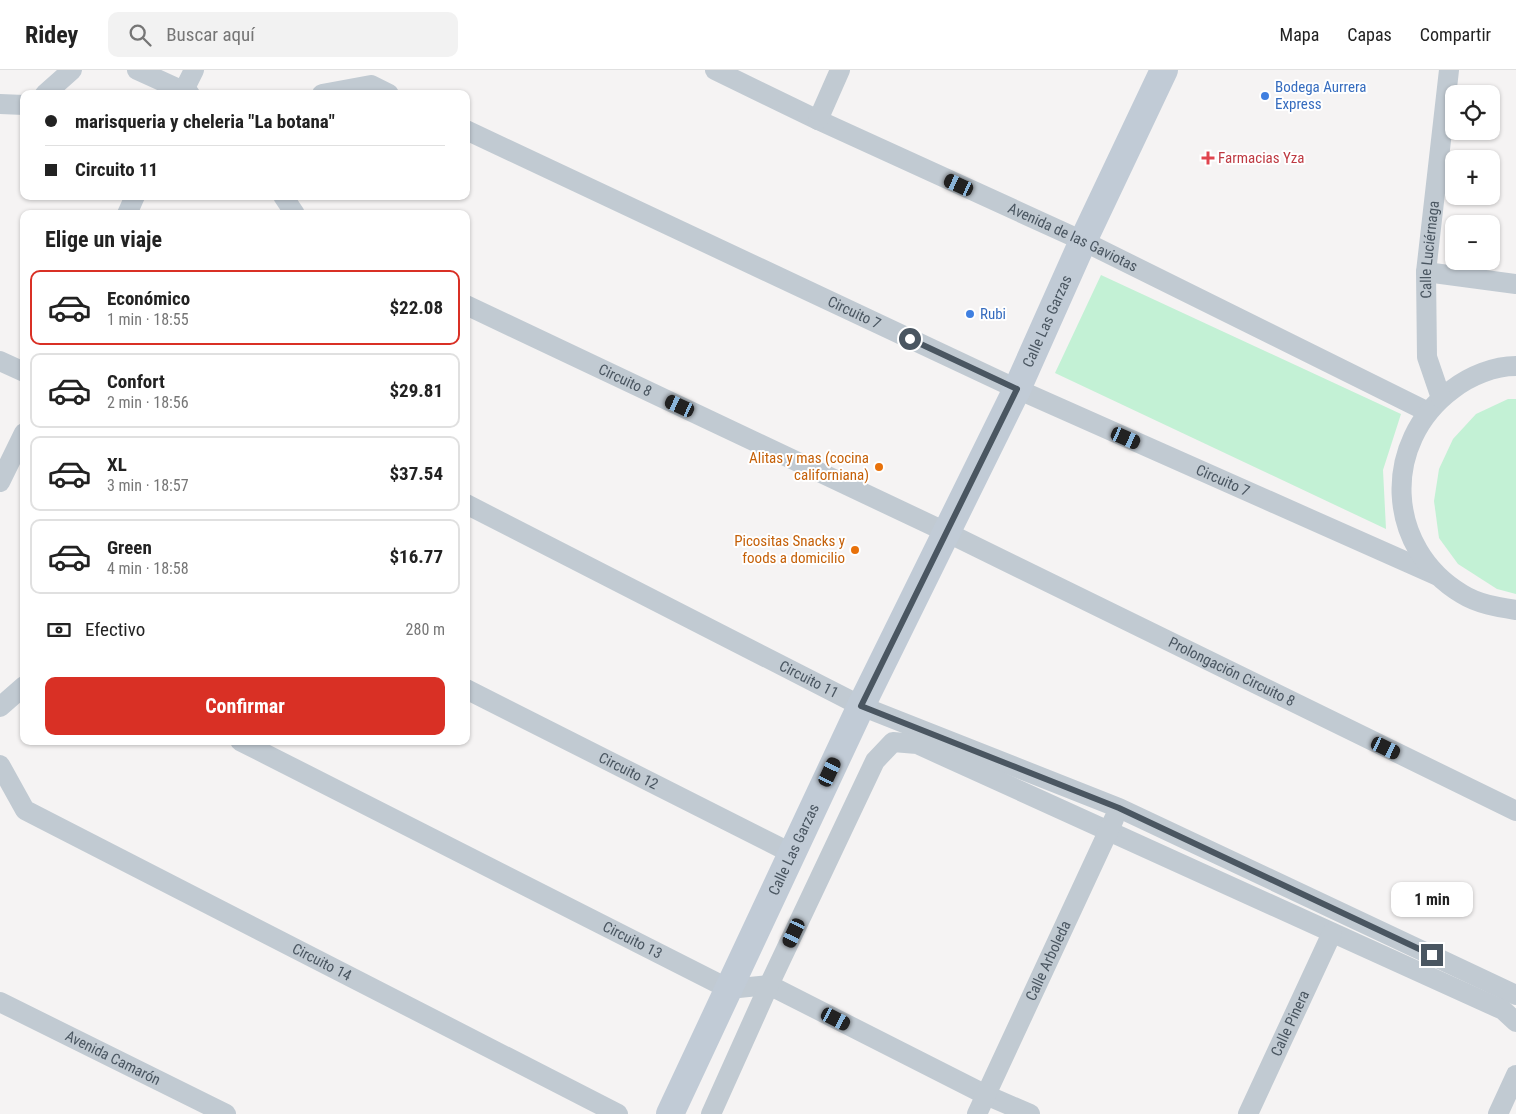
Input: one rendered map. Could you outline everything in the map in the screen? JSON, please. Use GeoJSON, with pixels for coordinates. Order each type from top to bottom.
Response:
{"type":"FeatureCollection","features":[{"type":"Feature","properties":{"kind":"street"},"geometry":{"type":"LineString","coordinates":[[50,90],[72,70]]}},
{"type":"Feature","properties":{"kind":"street"},"geometry":{"type":"LineString","coordinates":[[137,70],[179,90]]}},
{"type":"Feature","properties":{"kind":"street"},"geometry":{"type":"LineString","coordinates":[[186,90],[194,70]]}},
{"type":"Feature","properties":{"kind":"street","name":"Avenida de las Gaviotas"},"geometry":{"type":"LineString","coordinates":[[715,70],[818,120],[1434,405]]}},
{"type":"Feature","properties":{"kind":"street"},"geometry":{"type":"LineString","coordinates":[[818,120],[840,70]]}},
{"type":"Feature","properties":{"kind":"street","name":"Calle Las Garzas"},"geometry":{"type":"LineString","coordinates":[[670,1114],[861,706],[948,533],[1017,389],[1083,241],[1164,70]]}},
{"type":"Feature","properties":{"kind":"street","name":"Calle Luciérnaga"},"geometry":{"type":"LineString","coordinates":[[1434,405],[1427,357],[1426,272],[1449,70]]}},
{"type":"Feature","properties":{"kind":"street"},"geometry":{"type":"LineString","coordinates":[[344,90],[371,85],[381,90]]}},
{"type":"Feature","properties":{"kind":"street"},"geometry":{"type":"LineString","coordinates":[[0,104],[20,105]]}},
{"type":"Feature","properties":{"kind":"street","name":"Circuito 7"},"geometry":{"type":"LineString","coordinates":[[470,132],[1017,389],[1436,575]]}},
{"type":"Feature","properties":{"kind":"street"},"geometry":{"type":"LineString","coordinates":[[1426,272],[1516,284]]}},
{"type":"Feature","properties":{"kind":"street","name":"Circuito 8"},"geometry":{"type":"LineString","coordinates":[[470,307],[948,533]]}},
{"type":"Feature","properties":{"kind":"street"},"geometry":{"type":"LineString","coordinates":[[0,361],[20,370]]}},
{"type":"Feature","properties":{"kind":"street"},"geometry":{"type":"LineString","coordinates":[[1516,366],[1486,372],[1462,382],[1434,405],[1411,440],[1403,466],[1401,485],[1402,505],[1406,524],[1424,560],[1436,575],[1462,595],[1492,607],[1516,610]]}},
{"type":"Feature","properties":{"kind":"street"},"geometry":{"type":"LineString","coordinates":[[0,482],[20,441]]}},
{"type":"Feature","properties":{"kind":"street","name":"Circuito 11"},"geometry":{"type":"LineString","coordinates":[[470,506],[861,706],[1119,808],[1516,994]]}},
{"type":"Feature","properties":{"kind":"street","name":"Prolongación Circuito 8"},"geometry":{"type":"LineString","coordinates":[[948,533],[1514,808]]}},
{"type":"Feature","properties":{"kind":"street"},"geometry":{"type":"LineString","coordinates":[[0,707],[20,690]]}},
{"type":"Feature","properties":{"kind":"street","name":"Circuito 12"},"geometry":{"type":"LineString","coordinates":[[470,691],[791,853]]}},
{"type":"Feature","properties":{"kind":"street"},"geometry":{"type":"LineString","coordinates":[[711,1114],[769,985],[875,761],[893,742],[916,744],[1503,1010],[1516,1022]]}},
{"type":"Feature","properties":{"kind":"street","name":"Circuito 13"},"geometry":{"type":"LineString","coordinates":[[248,745],[729,988]]}},
{"type":"Feature","properties":{"kind":"street","name":"Circuito 14"},"geometry":{"type":"LineString","coordinates":[[0,765],[25,810],[618,1114]]}},
{"type":"Feature","properties":{"kind":"street","name":"Calle Arboleda"},"geometry":{"type":"LineString","coordinates":[[977,1114],[1119,808]]}},
{"type":"Feature","properties":{"kind":"street"},"geometry":{"type":"LineString","coordinates":[[1372,951],[1382,932]]}},
{"type":"Feature","properties":{"kind":"street","name":"Calle Pinera"},"geometry":{"type":"LineString","coordinates":[[1248,1114],[1332,933]]}},
{"type":"Feature","properties":{"kind":"street"},"geometry":{"type":"LineString","coordinates":[[729,988],[769,985],[986,1095],[1030,1114]]}},
{"type":"Feature","properties":{"kind":"street","name":"Avenida Camarón"},"geometry":{"type":"LineString","coordinates":[[0,1002],[226,1114]]}},
{"type":"Feature","properties":{"kind":"street"},"geometry":{"type":"LineString","coordinates":[[1498,1114],[1516,1075]]}},
{"type":"Feature","properties":{"kind":"green space"},"geometry":{"type":"Polygon","coordinates":[[[1101,275],[1401,414],[1383,470],[1386,529],[1055,373],[1101,275]]]}},
{"type":"Feature","properties":{"kind":"green space"},"geometry":{"type":"Polygon","coordinates":[[[1508,399],[1516,399],[1516,594],[1497,589],[1458,564],[1439,538],[1434,501],[1439,469],[1453,439],[1476,414],[1508,399]]]}},
{"type":"Feature","properties":{"kind":"place","name":"Bodega Aurrera Express"},"geometry":{"type":"Point","coordinates":[1265,96]}},
{"type":"Feature","properties":{"kind":"place","name":"Farmacias Yza"},"geometry":{"type":"Point","coordinates":[1208,158]}},
{"type":"Feature","properties":{"kind":"place","name":"Rubi"},"geometry":{"type":"Point","coordinates":[970,314]}},
{"type":"Feature","properties":{"kind":"place","name":"Alitas y mas (cocina californiana)"},"geometry":{"type":"Point","coordinates":[879,467]}},
{"type":"Feature","properties":{"kind":"place","name":"Picositas Snacks y foods a domicilio"},"geometry":{"type":"Point","coordinates":[855,550]}},
{"type":"Feature","properties":{"kind":"route"},"geometry":{"type":"LineString","coordinates":[[910,339],[1017,389],[948,533],[861,706],[1119,808],[1432,955]]}}]}
